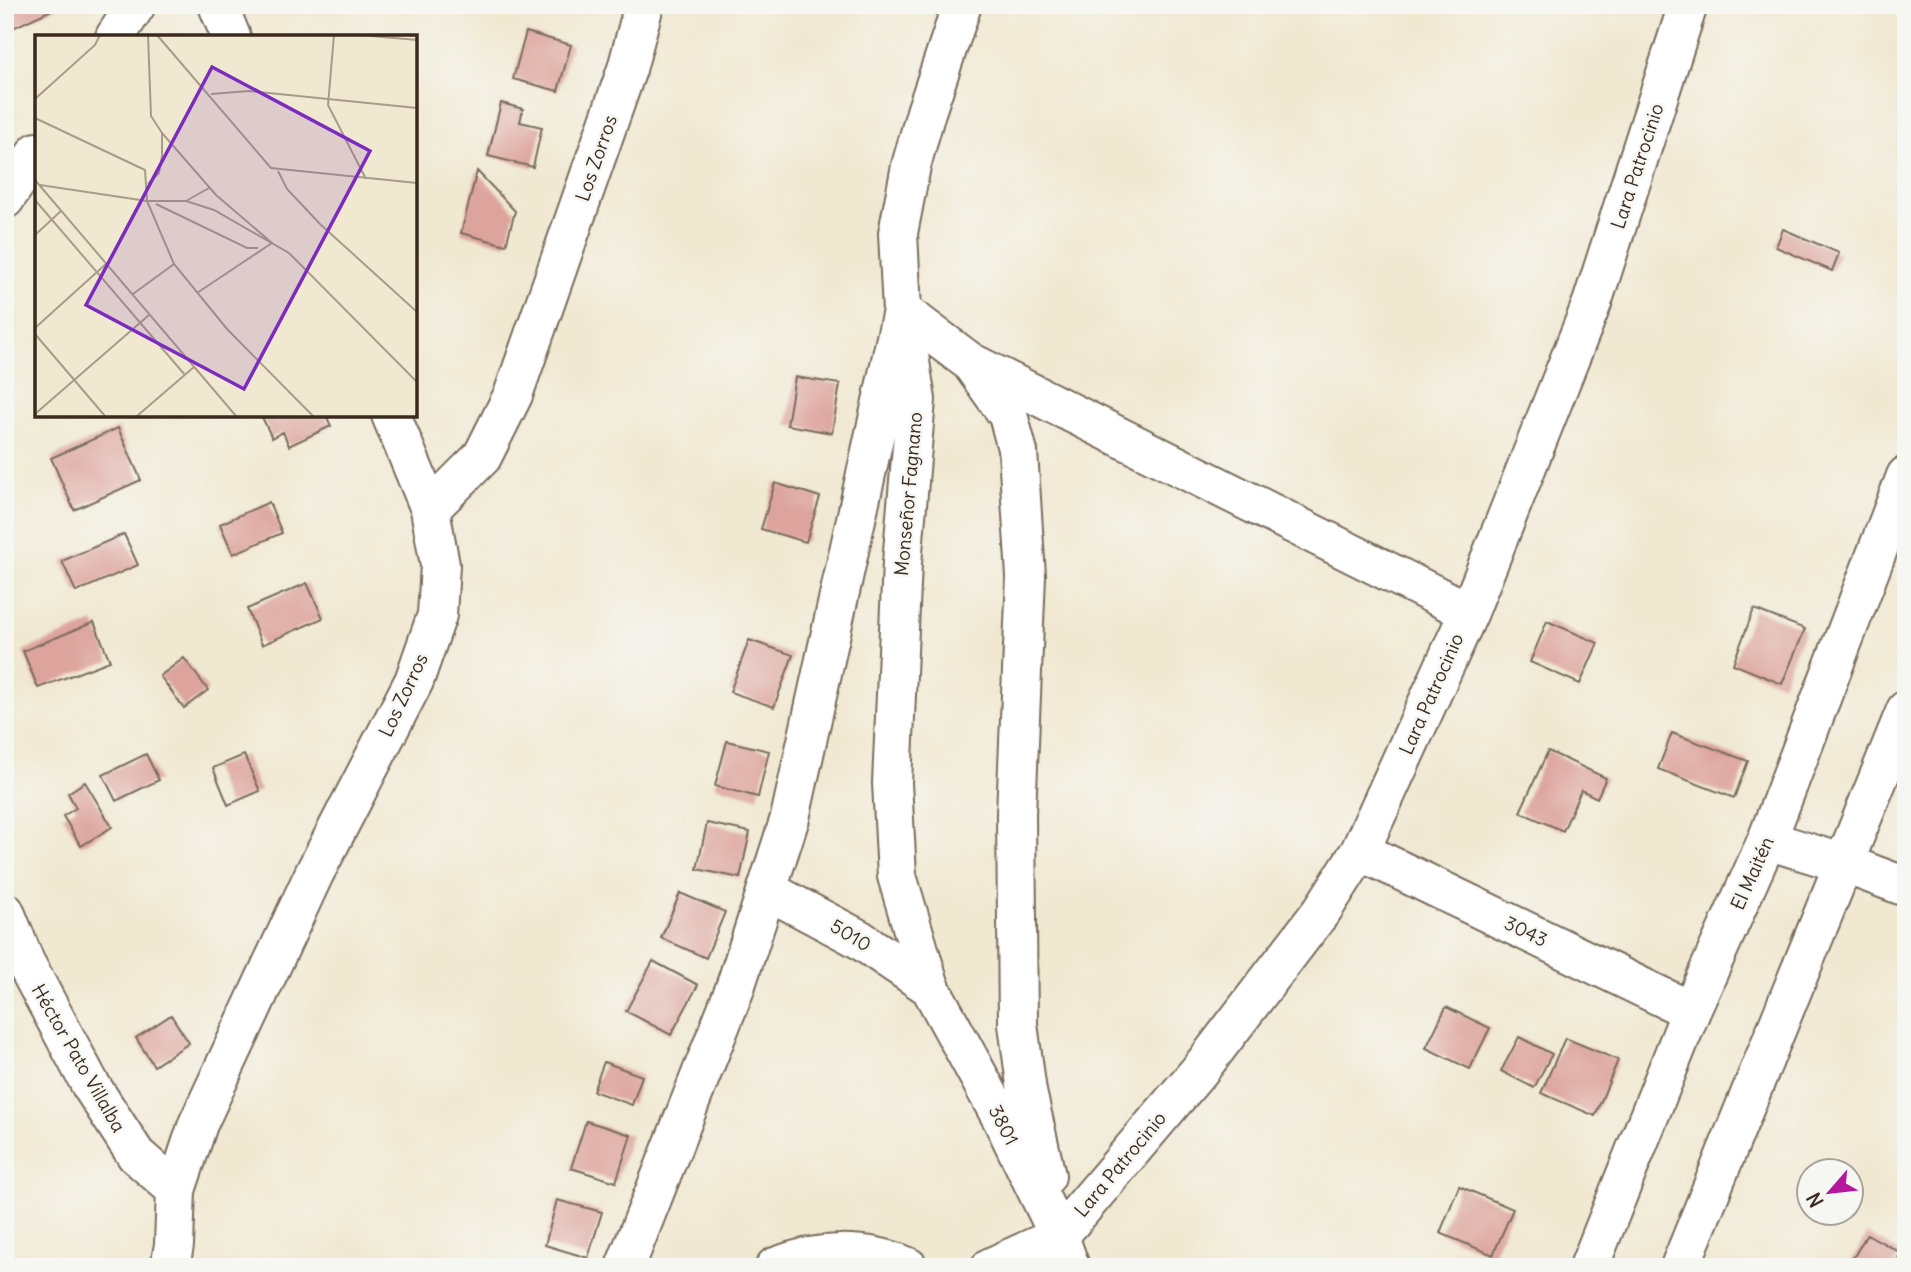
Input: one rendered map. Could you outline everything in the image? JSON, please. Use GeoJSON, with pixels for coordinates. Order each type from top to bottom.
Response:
{"type":"FeatureCollection","features":[{"type":"Feature","properties":{"kind":"street"},"geometry":{"type":"LineString","coordinates":[[116,35],[136,5]]}},
{"type":"Feature","properties":{"kind":"street"},"geometry":{"type":"LineString","coordinates":[[218,5],[230,35]]}},
{"type":"Feature","properties":{"kind":"street","name":"Los Zorros"},"geometry":{"type":"LineString","coordinates":[[170,1267],[174,1245],[176,1190],[198,1124],[314,874],[414,681],[436,615],[440,565],[430,509],[482,457],[513,395],[627,69],[644,5]]}},
{"type":"Feature","properties":{"kind":"street","name":"Monseñor Fagnano"},"geometry":{"type":"LineString","coordinates":[[930,987],[897,876],[892,783],[902,563],[916,400],[902,311],[898,233],[911,166],[926,112],[962,5]]}},
{"type":"Feature","properties":{"kind":"street","name":"Lara Patrocinio"},"geometry":{"type":"LineString","coordinates":[[991,1267],[1065,1251],[1323,909],[1360,851],[1469,611],[1592,303],[1688,5]]}},
{"type":"Feature","properties":{"kind":"street"},"geometry":{"type":"LineString","coordinates":[[5,199],[35,155]]}},
{"type":"Feature","properties":{"kind":"street"},"geometry":{"type":"LineString","coordinates":[[625,1267],[734,990],[790,818],[829,652],[902,311],[970,362],[1469,611]]}},
{"type":"Feature","properties":{"kind":"street"},"geometry":{"type":"LineString","coordinates":[[970,362],[1007,415],[1018,452],[1026,576],[1016,814],[1018,1024],[1027,1092],[1065,1251]]}},
{"type":"Feature","properties":{"kind":"street"},"geometry":{"type":"LineString","coordinates":[[391,416],[430,509]]}},
{"type":"Feature","properties":{"kind":"street","name":"El Maitén"},"geometry":{"type":"LineString","coordinates":[[1589,1267],[1691,1011],[1766,840],[1906,476]]}},
{"type":"Feature","properties":{"kind":"street"},"geometry":{"type":"LineString","coordinates":[[1680,1267],[1906,710]]}},
{"type":"Feature","properties":{"kind":"street"},"geometry":{"type":"LineString","coordinates":[[1766,840],[1845,864],[1906,887]]}},
{"type":"Feature","properties":{"kind":"street","name":"3043"},"geometry":{"type":"LineString","coordinates":[[1360,851],[1691,1011]]}},
{"type":"Feature","properties":{"kind":"street","name":"5010"},"geometry":{"type":"LineString","coordinates":[[767,890],[859,939],[930,987]]}},
{"type":"Feature","properties":{"kind":"street","name":"Héctor Pato Villalba"},"geometry":{"type":"LineString","coordinates":[[5,912],[25,962],[90,1084],[135,1155],[176,1190]]}},
{"type":"Feature","properties":{"kind":"street","name":"3801"},"geometry":{"type":"LineString","coordinates":[[930,987],[1003,1121],[1065,1251]]}},
{"type":"Feature","properties":{"kind":"street"},"geometry":{"type":"LineString","coordinates":[[775,1267],[792,1260],[841,1253],[888,1258],[908,1267]]}},
{"type":"Feature","properties":{"kind":"building"},"geometry":{"type":"Polygon","coordinates":[[[5,5],[62,5],[13,28],[5,12],[5,5]]]}},
{"type":"Feature","properties":{"kind":"building"},"geometry":{"type":"Polygon","coordinates":[[[526,32],[571,45],[558,91],[513,79],[526,32]]]}},
{"type":"Feature","properties":{"kind":"building"},"geometry":{"type":"Polygon","coordinates":[[[501,103],[523,109],[520,122],[542,127],[533,167],[488,156],[501,103]]]}},
{"type":"Feature","properties":{"kind":"building"},"geometry":{"type":"Polygon","coordinates":[[[477,171],[515,211],[506,245],[461,233],[477,171]]]}},
{"type":"Feature","properties":{"kind":"building"},"geometry":{"type":"Polygon","coordinates":[[[1783,229],[1839,253],[1832,271],[1776,247],[1783,229]]]}},
{"type":"Feature","properties":{"kind":"building"},"geometry":{"type":"Polygon","coordinates":[[[795,377],[840,384],[832,433],[787,425],[795,377]]]}},
{"type":"Feature","properties":{"kind":"building"},"geometry":{"type":"Polygon","coordinates":[[[326,416],[331,426],[289,446],[283,432],[272,438],[262,417],[326,416]]]}},
{"type":"Feature","properties":{"kind":"building"},"geometry":{"type":"Polygon","coordinates":[[[118,428],[141,480],[74,510],[51,458],[118,428]]]}},
{"type":"Feature","properties":{"kind":"building"},"geometry":{"type":"Polygon","coordinates":[[[775,483],[820,497],[806,542],[761,529],[775,483]]]}},
{"type":"Feature","properties":{"kind":"building"},"geometry":{"type":"Polygon","coordinates":[[[269,502],[282,533],[233,554],[220,524],[269,502]]]}},
{"type":"Feature","properties":{"kind":"building"},"geometry":{"type":"Polygon","coordinates":[[[124,534],[138,565],[76,592],[62,561],[124,534]]]}},
{"type":"Feature","properties":{"kind":"building"},"geometry":{"type":"Polygon","coordinates":[[[307,583],[323,618],[262,645],[247,609],[307,583]]]}},
{"type":"Feature","properties":{"kind":"building"},"geometry":{"type":"Polygon","coordinates":[[[1754,609],[1805,629],[1782,684],[1733,664],[1754,609]]]}},
{"type":"Feature","properties":{"kind":"building"},"geometry":{"type":"Polygon","coordinates":[[[1547,621],[1598,643],[1580,684],[1530,662],[1547,621]]]}},
{"type":"Feature","properties":{"kind":"building"},"geometry":{"type":"Polygon","coordinates":[[[94,622],[110,661],[38,688],[23,651],[94,622]]]}},
{"type":"Feature","properties":{"kind":"building"},"geometry":{"type":"Polygon","coordinates":[[[749,640],[793,655],[774,707],[730,692],[749,640]]]}},
{"type":"Feature","properties":{"kind":"building"},"geometry":{"type":"Polygon","coordinates":[[[184,658],[208,690],[184,708],[160,676],[184,658]]]}},
{"type":"Feature","properties":{"kind":"building"},"geometry":{"type":"Polygon","coordinates":[[[1672,733],[1748,761],[1734,798],[1658,769],[1672,733]]]}},
{"type":"Feature","properties":{"kind":"building"},"geometry":{"type":"Polygon","coordinates":[[[727,741],[769,751],[758,797],[715,786],[727,741]]]}},
{"type":"Feature","properties":{"kind":"building"},"geometry":{"type":"Polygon","coordinates":[[[1548,751],[1606,778],[1597,798],[1581,790],[1563,831],[1520,812],[1548,751]]]}},
{"type":"Feature","properties":{"kind":"building"},"geometry":{"type":"Polygon","coordinates":[[[146,754],[159,780],[116,801],[103,775],[146,754]]]}},
{"type":"Feature","properties":{"kind":"building"},"geometry":{"type":"Polygon","coordinates":[[[244,755],[260,791],[228,805],[213,768],[244,755]]]}},
{"type":"Feature","properties":{"kind":"building"},"geometry":{"type":"Polygon","coordinates":[[[85,782],[112,827],[81,846],[63,816],[76,808],[68,793],[85,782]]]}},
{"type":"Feature","properties":{"kind":"building"},"geometry":{"type":"Polygon","coordinates":[[[707,823],[750,832],[740,878],[697,869],[707,823]]]}},
{"type":"Feature","properties":{"kind":"building"},"geometry":{"type":"Polygon","coordinates":[[[680,893],[725,912],[706,958],[661,938],[680,893]]]}},
{"type":"Feature","properties":{"kind":"building"},"geometry":{"type":"Polygon","coordinates":[[[653,961],[698,985],[671,1035],[626,1011],[653,961]]]}},
{"type":"Feature","properties":{"kind":"building"},"geometry":{"type":"Polygon","coordinates":[[[1446,1007],[1490,1028],[1470,1069],[1426,1048],[1446,1007]]]}},
{"type":"Feature","properties":{"kind":"building"},"geometry":{"type":"Polygon","coordinates":[[[171,1015],[189,1043],[154,1066],[136,1038],[171,1015]]]}},
{"type":"Feature","properties":{"kind":"building"},"geometry":{"type":"Polygon","coordinates":[[[1519,1037],[1552,1054],[1534,1088],[1501,1071],[1519,1037]]]}},
{"type":"Feature","properties":{"kind":"building"},"geometry":{"type":"Polygon","coordinates":[[[1565,1038],[1618,1060],[1595,1116],[1541,1093],[1565,1038]]]}},
{"type":"Feature","properties":{"kind":"building"},"geometry":{"type":"Polygon","coordinates":[[[604,1062],[642,1076],[632,1105],[593,1091],[604,1062]]]}},
{"type":"Feature","properties":{"kind":"building"},"geometry":{"type":"Polygon","coordinates":[[[586,1121],[631,1135],[616,1182],[571,1168],[586,1121]]]}},
{"type":"Feature","properties":{"kind":"building"},"geometry":{"type":"Polygon","coordinates":[[[1459,1186],[1513,1209],[1493,1255],[1440,1233],[1459,1186]]]}},
{"type":"Feature","properties":{"kind":"building"},"geometry":{"type":"Polygon","coordinates":[[[557,1200],[602,1212],[588,1258],[545,1245],[557,1200]]]}},
{"type":"Feature","properties":{"kind":"building"},"geometry":{"type":"Polygon","coordinates":[[[1867,1234],[1901,1253],[1893,1267],[1848,1267],[1867,1234]]]}}]}
